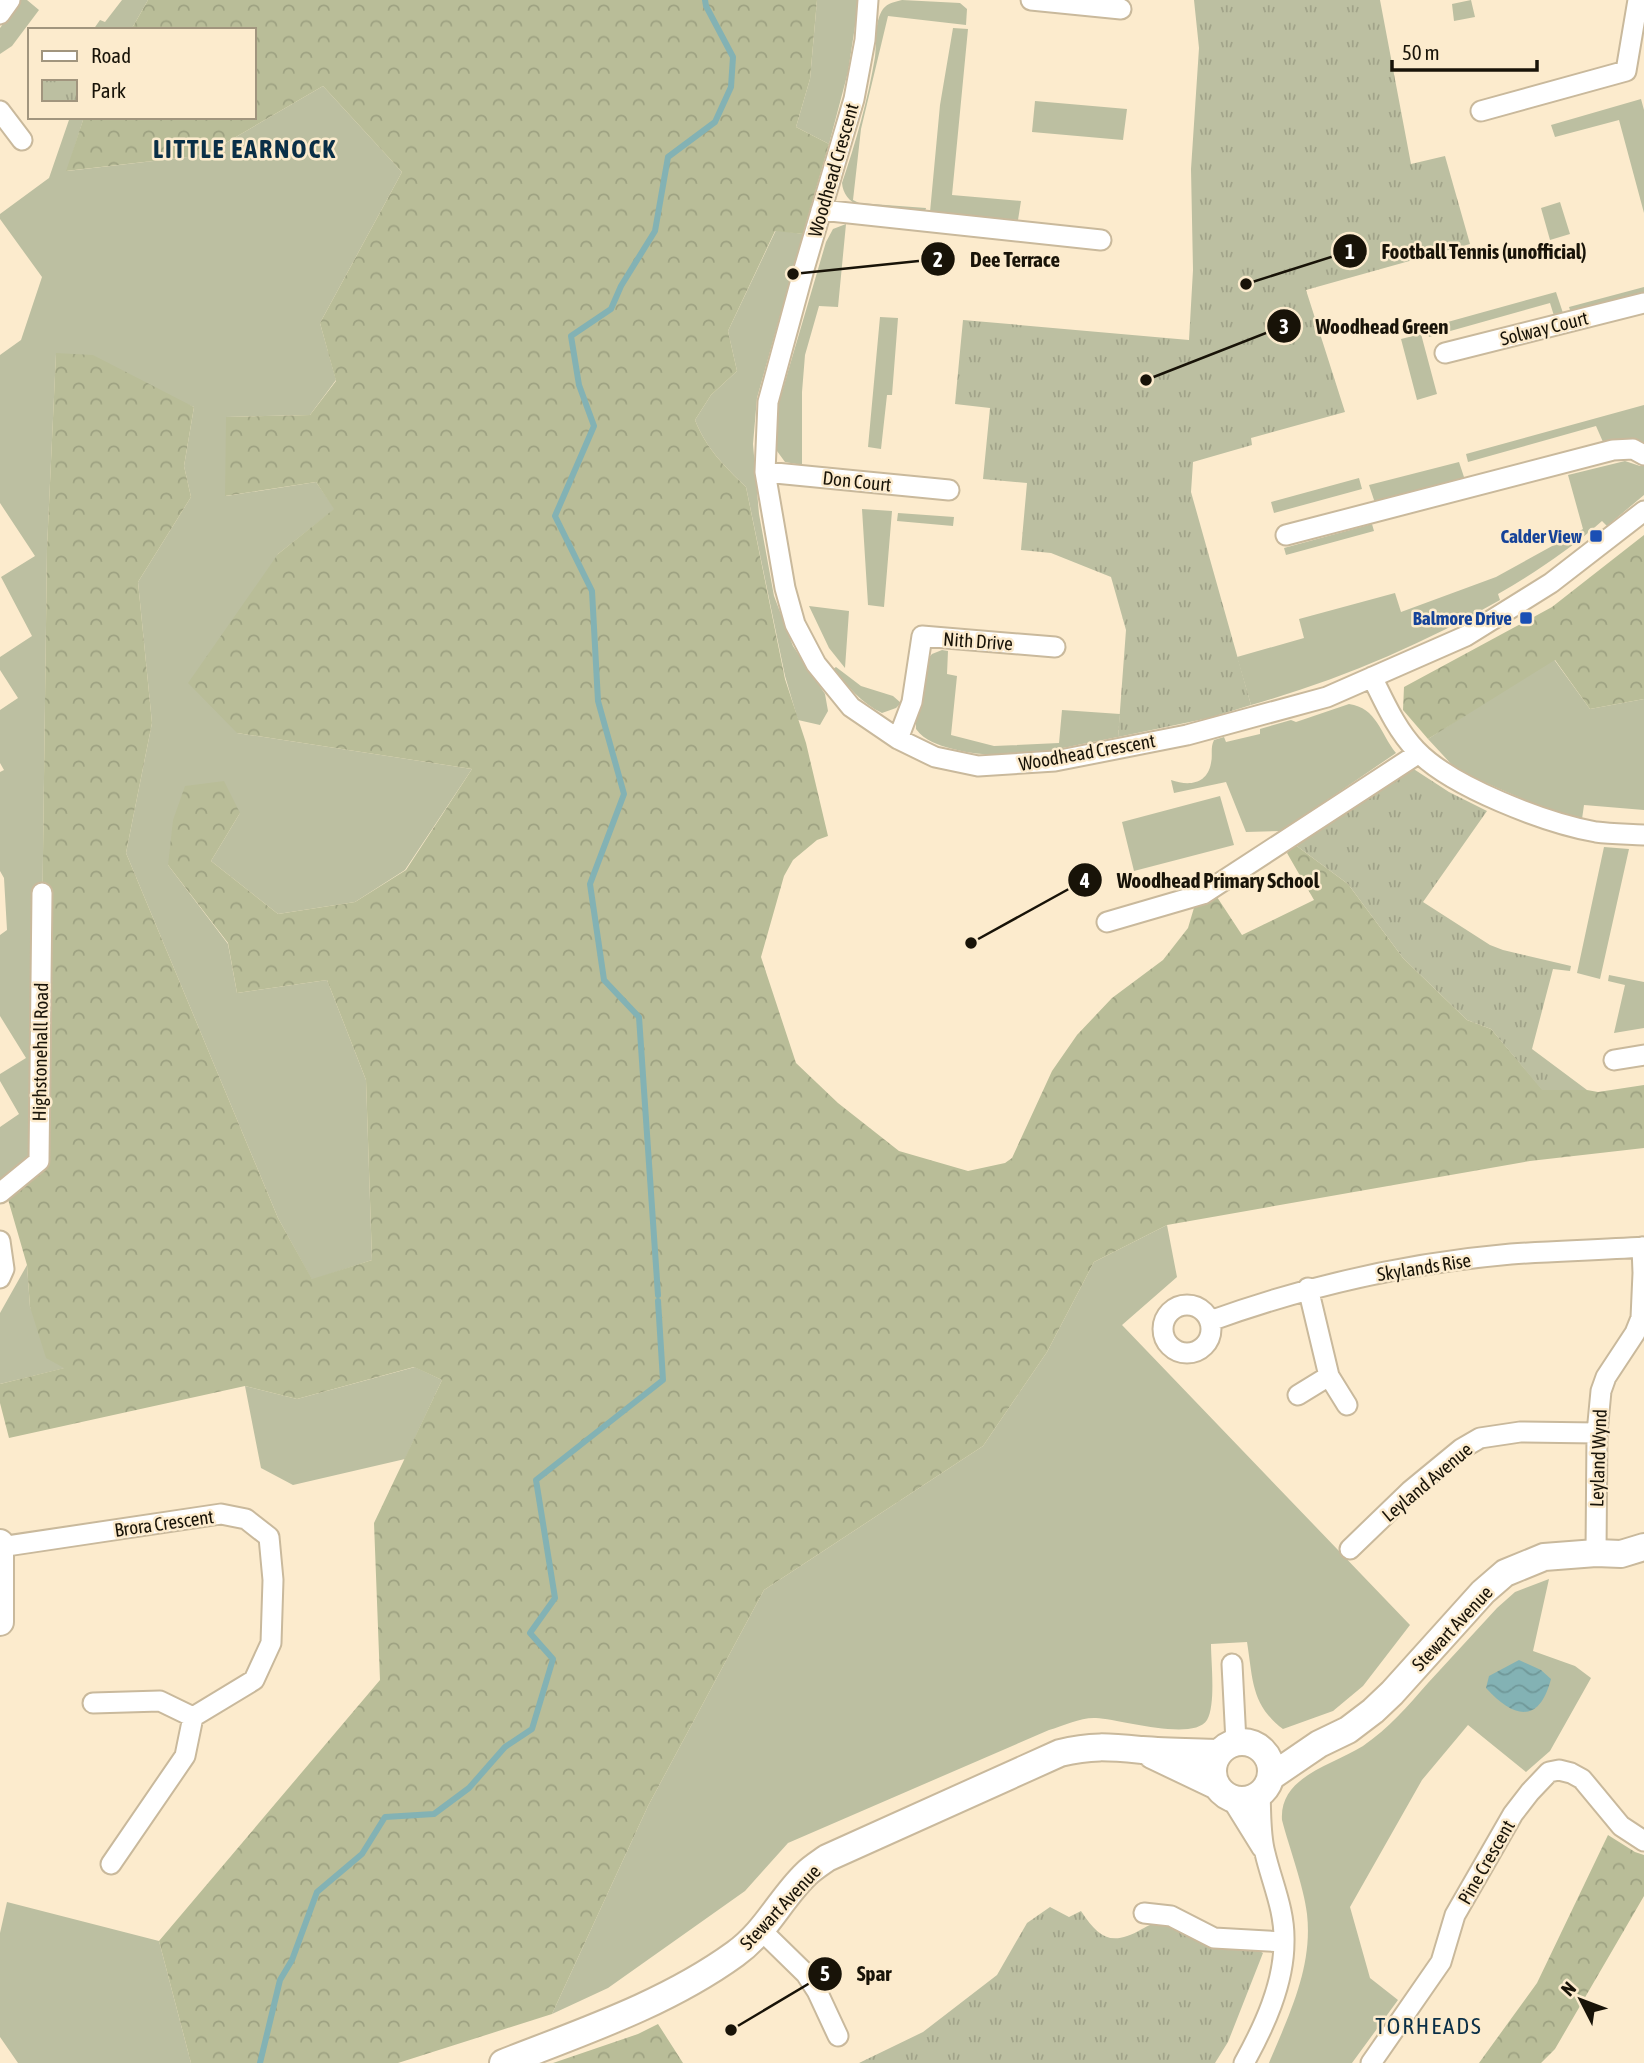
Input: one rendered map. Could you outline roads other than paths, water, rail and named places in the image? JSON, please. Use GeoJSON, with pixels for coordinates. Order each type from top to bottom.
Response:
{"type":"FeatureCollection","features":[{"type":"Feature","properties":{"kind":"street"},"geometry":{"type":"LineString","coordinates":[[0,14],[10,0]]}},
{"type":"Feature","properties":{"kind":"street","name":"Woodhead Crescent"},"geometry":{"type":"LineString","coordinates":[[868,0],[865,40],[854,99],[768,402],[765,472],[782,576],[795,624],[816,664],[851,707],[898,739],[935,757],[978,766],[1055,761],[1187,735],[1327,697],[1466,636],[1551,583],[1644,512]]}},
{"type":"Feature","properties":{"kind":"street"},"geometry":{"type":"LineString","coordinates":[[1031,0],[1121,9]]}},
{"type":"Feature","properties":{"kind":"street"},"geometry":{"type":"LineString","coordinates":[[1480,111],[1626,71],[1639,0]]}},
{"type":"Feature","properties":{"kind":"street"},"geometry":{"type":"LineString","coordinates":[[0,111],[22,140]]}},
{"type":"Feature","properties":{"kind":"street"},"geometry":{"type":"LineString","coordinates":[[821,210],[1101,240]]}},
{"type":"Feature","properties":{"kind":"street","name":"Solway Court"},"geometry":{"type":"LineString","coordinates":[[1445,353],[1644,303]]}},
{"type":"Feature","properties":{"kind":"street"},"geometry":{"type":"LineString","coordinates":[[1286,535],[1613,450],[1633,449],[1644,455]]}},
{"type":"Feature","properties":{"kind":"street","name":"Don Court"},"geometry":{"type":"LineString","coordinates":[[765,472],[949,490]]}},
{"type":"Feature","properties":{"kind":"street","name":"Nith Drive"},"geometry":{"type":"LineString","coordinates":[[898,739],[912,702],[922,636],[1055,647]]}},
{"type":"Feature","properties":{"kind":"street"},"geometry":{"type":"LineString","coordinates":[[1372,677],[1397,727],[1419,753],[1481,793],[1539,816],[1597,832],[1644,835]]}},
{"type":"Feature","properties":{"kind":"street"},"geometry":{"type":"LineString","coordinates":[[1107,922],[1203,894],[1419,753]]}},
{"type":"Feature","properties":{"kind":"street","name":"Highstonehall Road"},"geometry":{"type":"LineString","coordinates":[[0,1193],[39,1161],[42,893]]}},
{"type":"Feature","properties":{"kind":"street"},"geometry":{"type":"LineString","coordinates":[[1614,1060],[1644,1055]]}},
{"type":"Feature","properties":{"kind":"street"},"geometry":{"type":"LineString","coordinates":[[0,1241],[4,1269],[0,1278]]}},
{"type":"Feature","properties":{"kind":"street","name":"Skylands Rise"},"geometry":{"type":"LineString","coordinates":[[1210,1321],[1308,1288],[1393,1271],[1496,1256],[1643,1247]]}},
{"type":"Feature","properties":{"kind":"street","name":"Leyland Wynd"},"geometry":{"type":"LineString","coordinates":[[1596,1553],[1597,1433],[1601,1391],[1606,1377],[1635,1333],[1641,1318],[1643,1247]]}},
{"type":"Feature","properties":{"kind":"street"},"geometry":{"type":"LineString","coordinates":[[1308,1288],[1329,1377],[1347,1405]]}},
{"type":"Feature","properties":{"kind":"street"},"geometry":{"type":"LineString","coordinates":[[1298,1395],[1329,1377]]}},
{"type":"Feature","properties":{"kind":"street","name":"Leyland Avenue"},"geometry":{"type":"LineString","coordinates":[[1350,1549],[1410,1491],[1461,1449],[1480,1438],[1520,1432],[1597,1433]]}},
{"type":"Feature","properties":{"kind":"street","name":"Brora Crescent"},"geometry":{"type":"LineString","coordinates":[[0,1545],[221,1514],[246,1519],[269,1537],[273,1580],[271,1643],[254,1680],[193,1717]]}},
{"type":"Feature","properties":{"kind":"street"},"geometry":{"type":"LineString","coordinates":[[0,1545],[0,1622]]}},
{"type":"Feature","properties":{"kind":"street","name":"Stewart Avenue"},"geometry":{"type":"LineString","coordinates":[[1266,1785],[1320,1744],[1348,1730],[1392,1693],[1483,1592],[1505,1573],[1544,1557],[1621,1554],[1644,1547]]}},
{"type":"Feature","properties":{"kind":"street"},"geometry":{"type":"LineString","coordinates":[[1232,1664],[1238,1748]]}},
{"type":"Feature","properties":{"kind":"street"},"geometry":{"type":"LineString","coordinates":[[93,1703],[160,1700],[193,1717],[185,1756],[111,1864]]}},
{"type":"Feature","properties":{"kind":"street","name":"Stewart Avenue"},"geometry":{"type":"LineString","coordinates":[[503,2063],[608,2022],[701,1976],[736,1953],[762,1931],[806,1872],[827,1858],[1060,1753],[1084,1746],[1107,1745],[1141,1749],[1320,1744]]}},
{"type":"Feature","properties":{"kind":"street"},"geometry":{"type":"LineString","coordinates":[[1238,1748],[1270,1761],[1266,1785],[1264,1852]]}},
{"type":"Feature","properties":{"kind":"street"},"geometry":{"type":"LineString","coordinates":[[1238,1748],[1214,1763],[1213,1775],[1264,1852],[1278,1894],[1284,1942],[1281,1969],[1271,2004],[1244,2063]]}},
{"type":"Feature","properties":{"kind":"street","name":"Stewart Avenue"},"geometry":{"type":"LineString","coordinates":[[1141,1749],[1224,1792]]}},
{"type":"Feature","properties":{"kind":"street","name":"Pine Crescent"},"geometry":{"type":"LineString","coordinates":[[1371,2063],[1441,1962],[1455,1915],[1513,1814],[1549,1772],[1559,1770],[1581,1779],[1616,1821],[1644,1841]]}},
{"type":"Feature","properties":{"kind":"street"},"geometry":{"type":"LineString","coordinates":[[1224,1792],[1250,1799],[1266,1785]]}},
{"type":"Feature","properties":{"kind":"street"},"geometry":{"type":"LineString","coordinates":[[1144,1913],[1171,1916],[1214,1938],[1284,1942]]}},
{"type":"Feature","properties":{"kind":"street"},"geometry":{"type":"LineString","coordinates":[[762,1931],[806,1974],[838,2036]]}},
{"type":"Feature","properties":{"kind":"water"},"geometry":{"type":"Polygon","coordinates":[[[1519,1660],[1541,1670],[1551,1679],[1540,1704],[1524,1712],[1506,1706],[1486,1688],[1489,1676],[1519,1660]]]}},
{"type":"Feature","properties":{"kind":"waterway"},"geometry":{"type":"LineString","coordinates":[[658,1295],[639,1017],[604,980],[590,884],[624,794],[598,701],[592,591],[555,516],[594,426],[579,385],[571,336],[611,309],[621,286],[655,231],[668,157],[715,122],[731,87],[733,57],[705,0]]}},
{"type":"Feature","properties":{"kind":"waterway"},"geometry":{"type":"LineString","coordinates":[[260,2063],[280,1980],[292,1960],[317,1892],[362,1854],[385,1817],[434,1814],[469,1788],[505,1747],[532,1729],[553,1659],[530,1633],[555,1598],[536,1480],[663,1380],[658,1301]]}},
{"type":"Feature","properties":{"kind":"place","name":"Dee Terrace"},"geometry":{"type":"Point","coordinates":[793,274]}},
{"type":"Feature","properties":{"kind":"place","name":"Football Tennis (unofficial)"},"geometry":{"type":"Point","coordinates":[1246,284]}},
{"type":"Feature","properties":{"kind":"place","name":"Woodhead Green"},"geometry":{"type":"Point","coordinates":[1146,380]}},
{"type":"Feature","properties":{"kind":"place","name":"Calder View"},"geometry":{"type":"Point","coordinates":[1596,536]}},
{"type":"Feature","properties":{"kind":"place","name":"Balmore Drive"},"geometry":{"type":"Point","coordinates":[1526,618]}},
{"type":"Feature","properties":{"kind":"place","name":"Woodhead Primary School"},"geometry":{"type":"Point","coordinates":[971,943]}},
{"type":"Feature","properties":{"kind":"place","name":"Spar"},"geometry":{"type":"Point","coordinates":[731,2030]}},
{"type":"Feature","properties":{"kind":"district","name":"LITTLE EARNOCK"},"geometry":{"type":"Point","coordinates":[245,149]}},
{"type":"Feature","properties":{"kind":"district","name":"TORHEADS"},"geometry":{"type":"Point","coordinates":[1429,2026]}}]}
